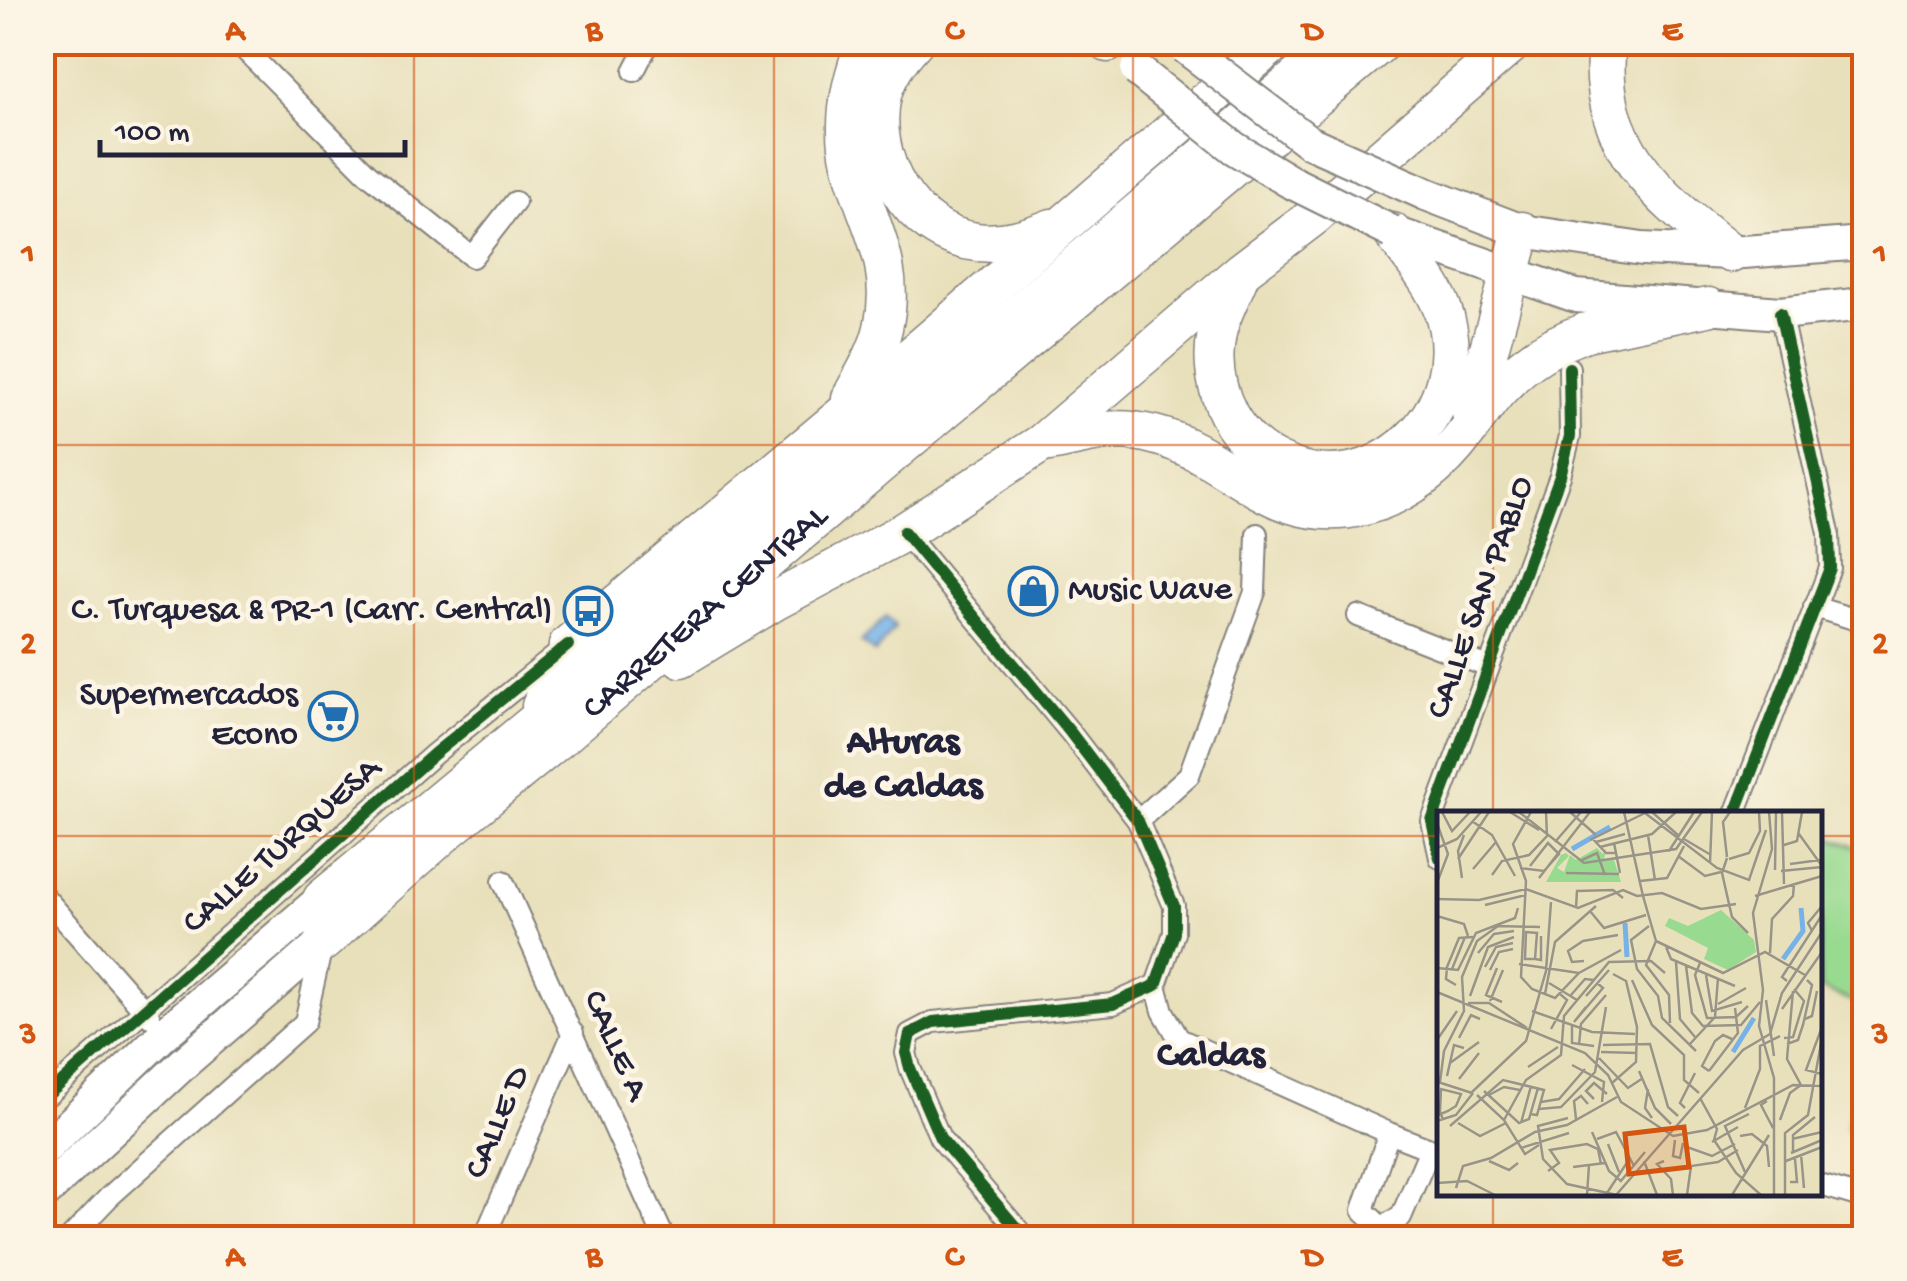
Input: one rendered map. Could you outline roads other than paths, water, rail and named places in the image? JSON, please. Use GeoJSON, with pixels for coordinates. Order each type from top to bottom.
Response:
{"type":"FeatureCollection","features":[{"type":"Feature","properties":{"kind":"highway"},"geometry":{"type":"LineString","coordinates":[[914,42],[892,70],[880,108],[889,173],[908,203],[933,224],[975,242],[1020,240],[1064,224]]}},
{"type":"Feature","properties":{"kind":"highway"},"geometry":{"type":"LineString","coordinates":[[535,722],[549,685],[567,658],[568,645],[844,414],[1275,42]]}},
{"type":"Feature","properties":{"kind":"highway","name":"CARRETERA CENTRAL"},"geometry":{"type":"LineString","coordinates":[[322,898],[1340,42]]}},
{"type":"Feature","properties":{"kind":"highway","name":"CARRETERA CENTRAL"},"geometry":{"type":"LineString","coordinates":[[322,942],[447,830],[1382,42]]}},
{"type":"Feature","properties":{"kind":"highway"},"geometry":{"type":"LineString","coordinates":[[604,700],[904,532],[1042,443],[1514,42]]}},
{"type":"Feature","properties":{"kind":"highway"},"geometry":{"type":"LineString","coordinates":[[1608,42],[1610,103],[1629,154],[1667,202],[1730,253]]}},
{"type":"Feature","properties":{"kind":"highway"},"geometry":{"type":"LineString","coordinates":[[844,414],[873,359],[886,302],[879,242],[848,145],[848,103],[866,50]]}},
{"type":"Feature","properties":{"kind":"highway"},"geometry":{"type":"LineString","coordinates":[[1468,430],[1522,230]]}},
{"type":"Feature","properties":{"kind":"highway"},"geometry":{"type":"LineString","coordinates":[[1242,271],[1220,322],[1216,344],[1217,384],[1234,423],[1254,448],[1295,469],[1334,474],[1361,469],[1414,439],[1427,424],[1439,402],[1448,367],[1443,310],[1392,232]]}},
{"type":"Feature","properties":{"kind":"highway"},"geometry":{"type":"LineString","coordinates":[[1042,443],[1104,430],[1142,432],[1216,463],[1272,498],[1306,509],[1362,506],[1403,490],[1436,466],[1490,400],[1532,358],[1568,338],[1609,326],[1708,307]]}},
{"type":"Feature","properties":{"kind":"main road"},"geometry":{"type":"LineString","coordinates":[[1108,42],[1234,148],[1288,182],[1392,232],[1511,275],[1576,296],[1780,314],[1864,304]]}},
{"type":"Feature","properties":{"kind":"main road"},"geometry":{"type":"LineString","coordinates":[[1183,44],[1309,142],[1426,194],[1522,230],[1642,249],[1730,253],[1864,242]]}},
{"type":"Feature","properties":{"kind":"main road","name":"CARRETERA CENTRAL"},"geometry":{"type":"LineString","coordinates":[[42,1151],[154,1022],[322,898]]}},
{"type":"Feature","properties":{"kind":"main road","name":"CARRETERA CENTRAL"},"geometry":{"type":"LineString","coordinates":[[42,1195],[322,942]]}},
{"type":"Feature","properties":{"kind":"street"},"geometry":{"type":"LineString","coordinates":[[236,42],[368,174],[472,257],[515,202]]}},
{"type":"Feature","properties":{"kind":"street"},"geometry":{"type":"LineString","coordinates":[[634,71],[648,42]]}},
{"type":"Feature","properties":{"kind":"street"},"geometry":{"type":"LineString","coordinates":[[1736,811],[1830,568],[1829,533],[1780,314]]}},
{"type":"Feature","properties":{"kind":"street","name":"CALLE SAN PABLO"},"geometry":{"type":"LineString","coordinates":[[1437,846],[1432,821],[1560,476],[1570,436],[1569,368]]}},
{"type":"Feature","properties":{"kind":"street"},"geometry":{"type":"LineString","coordinates":[[904,532],[1070,732],[1138,821],[1174,906],[1174,933],[1156,985],[1163,1012],[1179,1038],[1435,1151],[1401,1217],[1381,1227],[1363,1210],[1389,1133]]}},
{"type":"Feature","properties":{"kind":"street"},"geometry":{"type":"LineString","coordinates":[[1138,821],[1189,775],[1256,592],[1257,534]]}},
{"type":"Feature","properties":{"kind":"street"},"geometry":{"type":"LineString","coordinates":[[1814,607],[1864,622]]}},
{"type":"Feature","properties":{"kind":"street"},"geometry":{"type":"LineString","coordinates":[[1358,616],[1488,667]]}},
{"type":"Feature","properties":{"kind":"street","name":"CALLE TURQUESA"},"geometry":{"type":"LineString","coordinates":[[42,1100],[154,1022],[434,754],[568,645]]}},
{"type":"Feature","properties":{"kind":"street","name":"CALLE A"},"geometry":{"type":"LineString","coordinates":[[503,881],[664,1238]]}},
{"type":"Feature","properties":{"kind":"street"},"geometry":{"type":"LineString","coordinates":[[42,894],[154,1022]]}},
{"type":"Feature","properties":{"kind":"street"},"geometry":{"type":"LineString","coordinates":[[70,1238],[109,1197],[305,1022],[322,942]]}},
{"type":"Feature","properties":{"kind":"street"},"geometry":{"type":"LineString","coordinates":[[1025,1238],[940,1138],[910,1068],[906,1053],[910,1034],[933,1022],[1112,1004],[1156,985]]}},
{"type":"Feature","properties":{"kind":"street","name":"CALLE D"},"geometry":{"type":"LineString","coordinates":[[484,1238],[573,1034]]}},
{"type":"Feature","properties":{"kind":"street"},"geometry":{"type":"LineString","coordinates":[[1822,1185],[1864,1198]]}},
{"type":"Feature","properties":{"kind":"water"},"geometry":{"type":"Polygon","coordinates":[[[886,617],[895,627],[875,653],[861,642],[886,617]]]}},
{"type":"Feature","properties":{"kind":"place","name":"Music Wave"},"geometry":{"type":"Point","coordinates":[1033,591]}},
{"type":"Feature","properties":{"kind":"place","name":"C. Turquesa & PR-1 (Carr. Central)"},"geometry":{"type":"Point","coordinates":[588,611]}},
{"type":"Feature","properties":{"kind":"place","name":"Supermercados Econo"},"geometry":{"type":"Point","coordinates":[333,716]}},
{"type":"Feature","properties":{"kind":"district","name":"Alturas de Caldas"},"geometry":{"type":"Point","coordinates":[903,766]}},
{"type":"Feature","properties":{"kind":"district","name":"Caldas"},"geometry":{"type":"Point","coordinates":[1211,1057]}}]}
